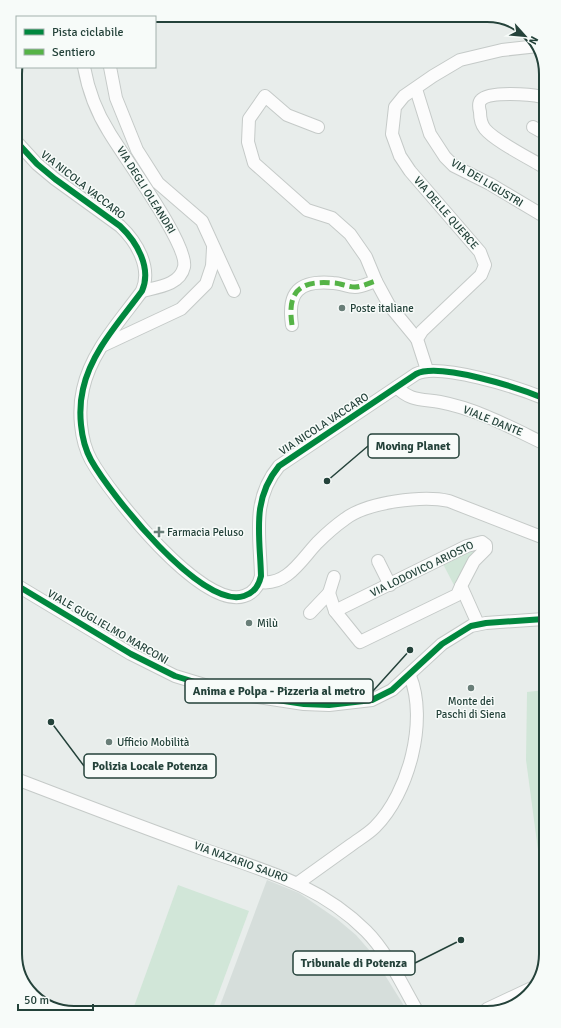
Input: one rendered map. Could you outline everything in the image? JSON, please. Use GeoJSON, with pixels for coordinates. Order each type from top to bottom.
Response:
{"type":"FeatureCollection","features":[{"type":"Feature","properties":{"kind":"street"},"geometry":{"type":"LineString","coordinates":[[416,89],[433,76],[460,60],[502,50],[531,47]]}},
{"type":"Feature","properties":{"kind":"street","name":"VIA DEGLI OLEANDRI"},"geometry":{"type":"LineString","coordinates":[[84,68],[95,103],[108,132],[173,232],[184,256],[184,266],[181,275],[167,285],[142,291]]}},
{"type":"Feature","properties":{"kind":"street"},"geometry":{"type":"LineString","coordinates":[[110,68],[116,98],[137,150],[158,183],[202,222],[234,291]]}},
{"type":"Feature","properties":{"kind":"street","name":"VIA DEI LIGUSTRI"},"geometry":{"type":"LineString","coordinates":[[416,89],[430,134],[454,166],[490,184],[539,214]]}},
{"type":"Feature","properties":{"kind":"street","name":"VIA DELLE QUERCE"},"geometry":{"type":"LineString","coordinates":[[416,89],[404,96],[395,107],[392,134],[394,142],[400,156],[410,171],[473,244],[484,261],[485,266],[481,275],[422,332],[417,339]]}},
{"type":"Feature","properties":{"kind":"street"},"geometry":{"type":"LineString","coordinates":[[539,96],[531,94],[512,94],[486,97],[481,100],[479,104],[481,123],[490,134],[539,164]]}},
{"type":"Feature","properties":{"kind":"street"},"geometry":{"type":"LineString","coordinates":[[318,127],[287,114],[265,96],[249,119],[248,142],[254,163],[307,210],[332,218],[350,234],[366,257],[376,281],[389,305],[417,339],[426,370],[501,382],[539,396]]}},
{"type":"Feature","properties":{"kind":"street","name":"VIA NICOLA VACCARO"},"geometry":{"type":"LineString","coordinates":[[22,146],[46,171],[110,218],[127,233],[134,242],[144,263],[146,282],[142,291],[102,346],[86,377],[81,405],[81,425],[85,444],[91,460],[134,519],[163,550],[197,580],[218,592],[234,597],[247,595],[253,591],[260,582],[259,511],[264,489],[274,472],[286,459],[416,374],[426,370]]}},
{"type":"Feature","properties":{"kind":"street"},"geometry":{"type":"LineString","coordinates":[[102,346],[181,309],[206,284],[212,266],[213,247]]}},
{"type":"Feature","properties":{"kind":"street"},"geometry":{"type":"LineString","coordinates":[[292,326],[290,311],[292,296],[303,286],[317,283],[334,283],[354,287],[376,281]]}},
{"type":"Feature","properties":{"kind":"street","name":"VIALE DANTE"},"geometry":{"type":"LineString","coordinates":[[398,387],[406,396],[467,409],[493,419],[539,441]]}},
{"type":"Feature","properties":{"kind":"street"},"geometry":{"type":"LineString","coordinates":[[260,582],[272,583],[287,576],[318,543],[347,517],[374,506],[396,502],[435,498],[539,536]]}},
{"type":"Feature","properties":{"kind":"street","name":"VIA LODOVICO ARIOSTO"},"geometry":{"type":"LineString","coordinates":[[335,610],[390,585],[467,546],[482,542],[486,545],[486,549],[474,561],[461,586]]}},
{"type":"Feature","properties":{"kind":"street"},"geometry":{"type":"LineString","coordinates":[[378,561],[390,585]]}},
{"type":"Feature","properties":{"kind":"street"},"geometry":{"type":"LineString","coordinates":[[310,613],[329,593],[334,578]]}},
{"type":"Feature","properties":{"kind":"street"},"geometry":{"type":"LineString","coordinates":[[329,593],[335,610],[360,642],[457,595],[461,586]]}},
{"type":"Feature","properties":{"kind":"street"},"geometry":{"type":"LineString","coordinates":[[461,586],[478,624]]}},
{"type":"Feature","properties":{"kind":"street","name":"VIALE GUGLIELMO MARCONI"},"geometry":{"type":"LineString","coordinates":[[22,588],[145,662],[181,678],[231,694],[304,704],[329,705],[360,702],[381,697],[410,676],[442,644],[464,629],[478,624],[539,619]]}},
{"type":"Feature","properties":{"kind":"street"},"geometry":{"type":"LineString","coordinates":[[298,883],[375,828],[389,812],[400,791],[413,750],[418,723],[415,689],[410,676]]}},
{"type":"Feature","properties":{"kind":"street","name":"VIA NAZARIO SAURO"},"geometry":{"type":"LineString","coordinates":[[22,781],[298,883],[334,904],[374,940],[414,1006]]}},
{"type":"Feature","properties":{"kind":"street"},"geometry":{"type":"LineString","coordinates":[[495,1005],[522,993]]}},
{"type":"Feature","properties":{"kind":"shaded area"},"geometry":{"type":"Polygon","coordinates":[[[267,880],[299,893],[337,919],[356,935],[370,951],[404,1006],[220,1006],[267,880]]]}},
{"type":"Feature","properties":{"kind":"green space"},"geometry":{"type":"Polygon","coordinates":[[[480,548],[456,589],[443,564],[466,550],[480,548]]]}},
{"type":"Feature","properties":{"kind":"green space"},"geometry":{"type":"Polygon","coordinates":[[[539,691],[539,851],[526,760],[527,692],[539,691]]]}},
{"type":"Feature","properties":{"kind":"green space"},"geometry":{"type":"Polygon","coordinates":[[[178,885],[249,911],[214,1006],[134,1006],[178,885]]]}},
{"type":"Feature","properties":{"kind":"marked path"},"geometry":{"type":"LineString","coordinates":[[292,325],[291,314],[294,296],[298,290],[304,286],[321,283],[336,283],[358,287],[376,281]]}},
{"type":"Feature","properties":{"kind":"cycle path"},"geometry":{"type":"LineString","coordinates":[[22,148],[37,164],[55,179],[120,226],[137,248],[144,265],[145,282],[142,291],[107,337],[92,362],[87,375],[81,397],[80,415],[82,434],[87,452],[101,476],[117,498],[159,546],[182,568],[205,585],[226,596],[248,595],[253,591],[259,582],[261,576],[259,532],[261,505],[264,492],[270,479],[279,466],[416,374],[427,371],[442,371],[460,374],[516,388],[539,397]]}},
{"type":"Feature","properties":{"kind":"cycle path"},"geometry":{"type":"LineString","coordinates":[[22,588],[131,654],[175,676],[231,693],[304,704],[329,705],[372,700],[392,690],[442,644],[471,626],[486,623],[539,619]]}},
{"type":"Feature","properties":{"kind":"place","name":"Poste italiane"},"geometry":{"type":"Point","coordinates":[342,308]}},
{"type":"Feature","properties":{"kind":"place","name":"Moving Planet"},"geometry":{"type":"Point","coordinates":[327,481]}},
{"type":"Feature","properties":{"kind":"place","name":"Farmacia Peluso"},"geometry":{"type":"Point","coordinates":[159,532]}},
{"type":"Feature","properties":{"kind":"place","name":"Milù"},"geometry":{"type":"Point","coordinates":[249,623]}},
{"type":"Feature","properties":{"kind":"place","name":"Anima e Polpa - Pizzeria al metro"},"geometry":{"type":"Point","coordinates":[410,650]}},
{"type":"Feature","properties":{"kind":"place","name":"Monte dei Paschi di Siena"},"geometry":{"type":"Point","coordinates":[471,688]}},
{"type":"Feature","properties":{"kind":"place","name":"Polizia Locale Potenza"},"geometry":{"type":"Point","coordinates":[51,722]}},
{"type":"Feature","properties":{"kind":"place","name":"Ufficio Mobilità"},"geometry":{"type":"Point","coordinates":[109,742]}},
{"type":"Feature","properties":{"kind":"place","name":"Tribunale di Potenza"},"geometry":{"type":"Point","coordinates":[461,940]}}]}
